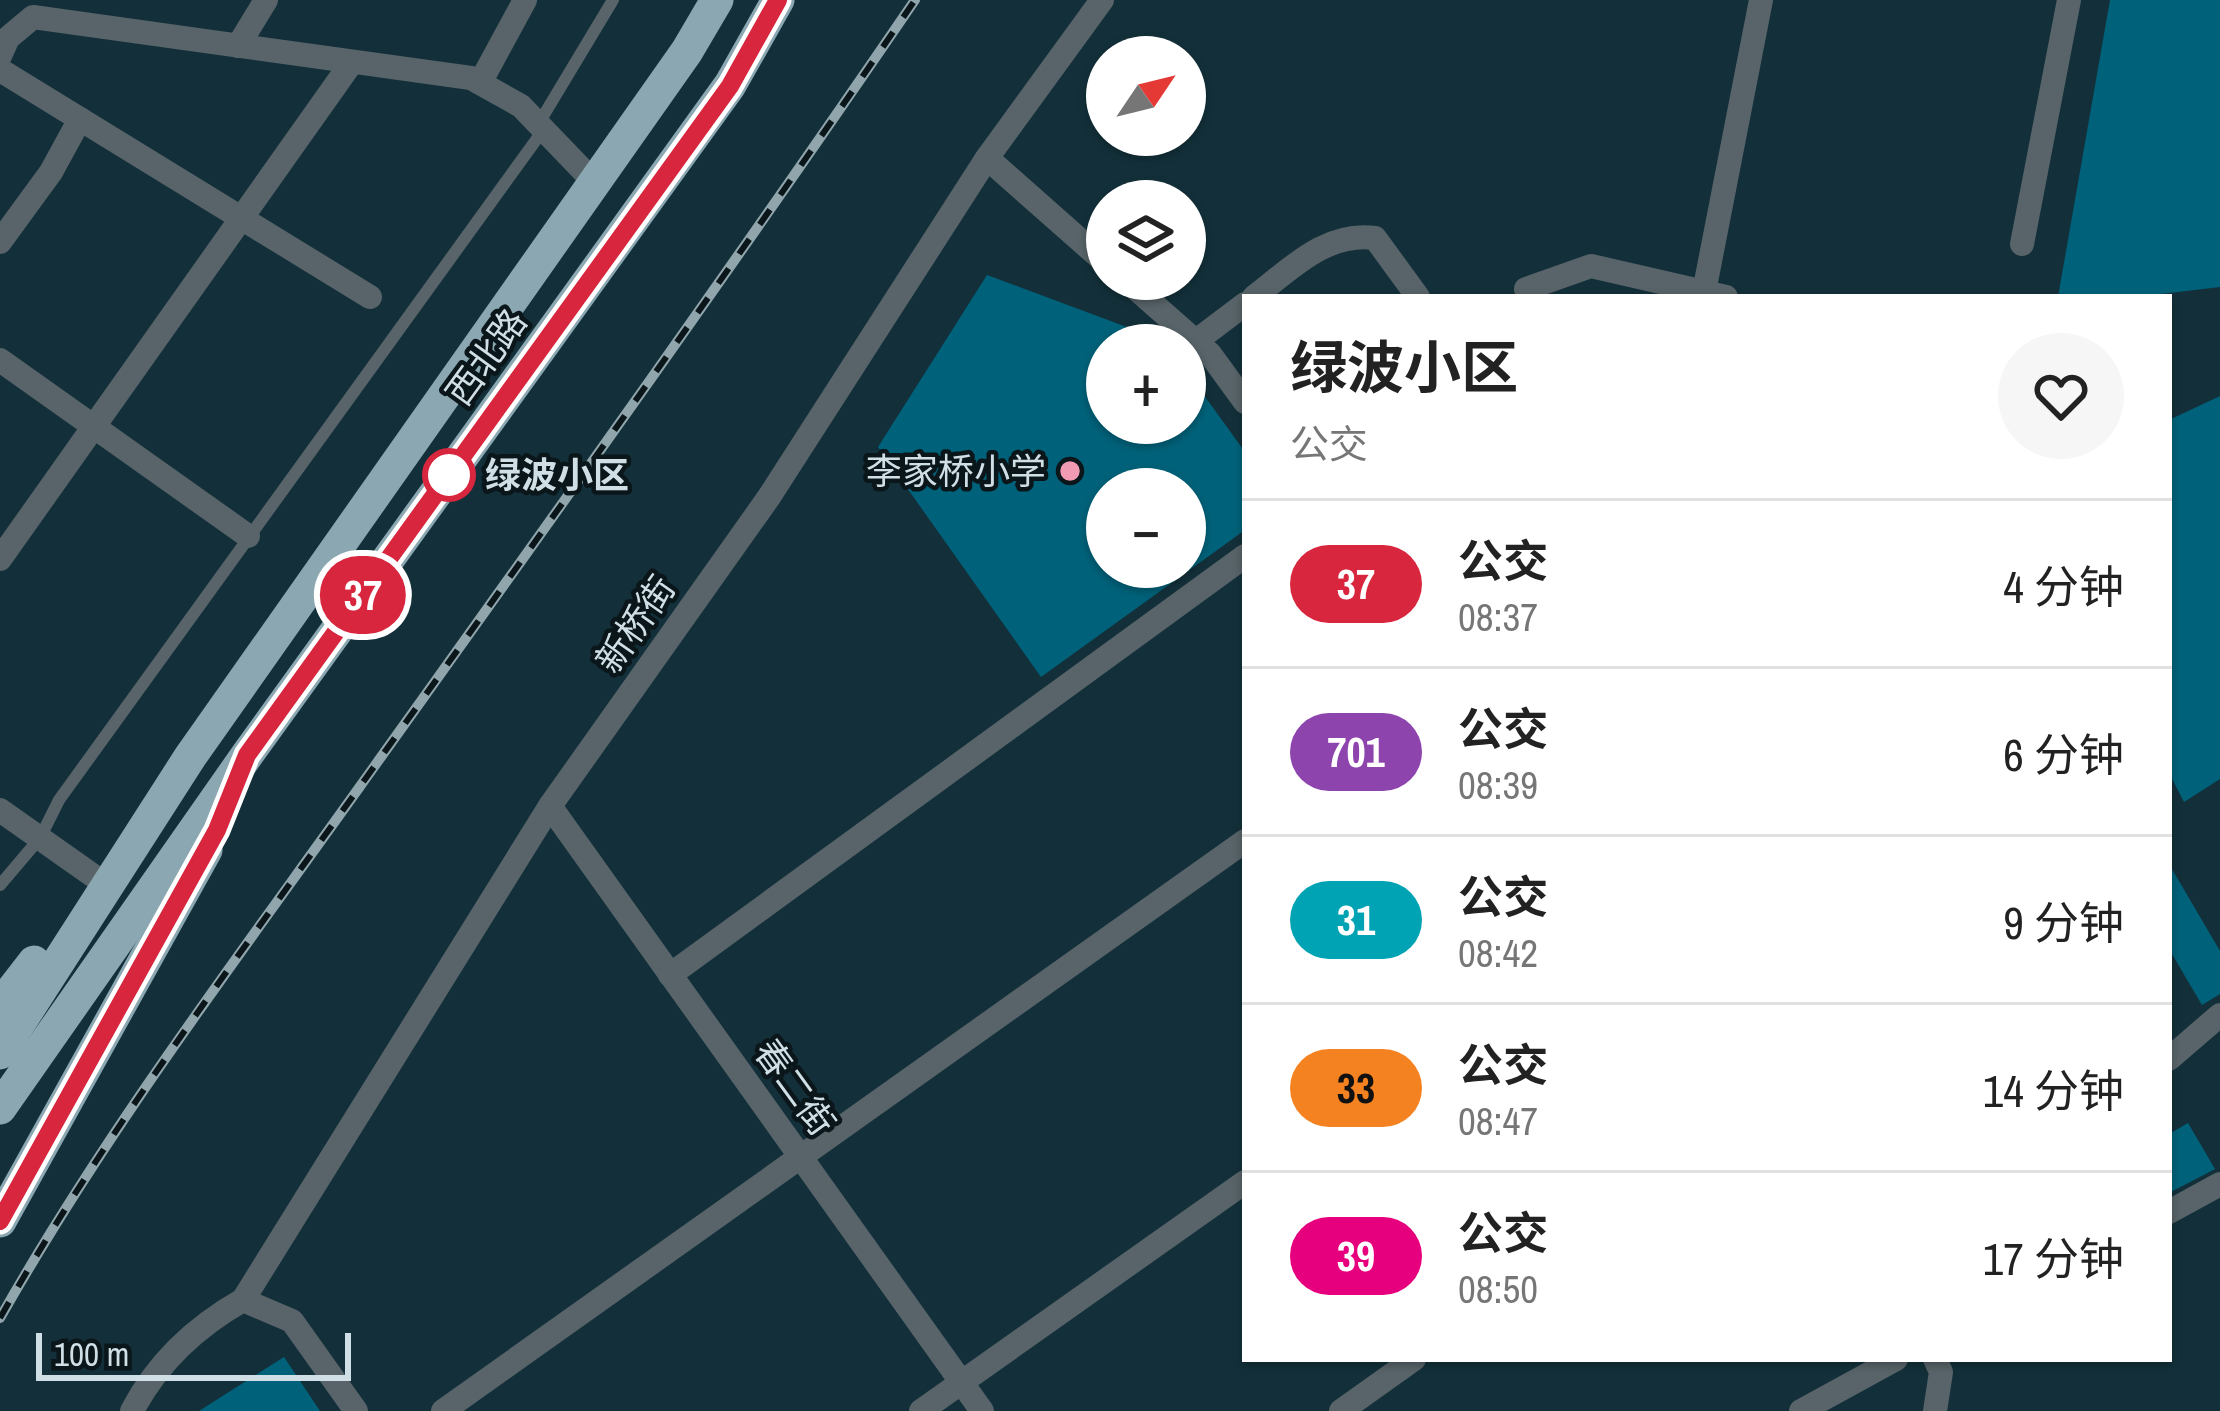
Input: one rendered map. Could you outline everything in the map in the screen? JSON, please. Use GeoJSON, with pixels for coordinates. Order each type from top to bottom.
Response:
{"type":"FeatureCollection","features":[{"type":"Feature","properties":{"kind":"highway","name":"西北路"},"geometry":{"type":"LineString","coordinates":[[0,1053],[199,745],[688,51],[716,0]]}},
{"type":"Feature","properties":{"kind":"highway","name":"西北路"},"geometry":{"type":"LineString","coordinates":[[0,1108],[247,755],[730,86],[778,0]]}},
{"type":"Feature","properties":{"kind":"highway"},"geometry":{"type":"LineString","coordinates":[[0,1006],[199,745]]}},
{"type":"Feature","properties":{"kind":"highway"},"geometry":{"type":"LineString","coordinates":[[0,1221],[217,830],[247,755]]}},
{"type":"Feature","properties":{"kind":"street"},"geometry":{"type":"LineString","coordinates":[[238,46],[266,0]]}},
{"type":"Feature","properties":{"kind":"street"},"geometry":{"type":"LineString","coordinates":[[480,83],[525,0]]}},
{"type":"Feature","properties":{"kind":"street","name":"新桥街"},"geometry":{"type":"LineString","coordinates":[[243,1300],[550,806],[769,497],[987,158],[1102,0]]}},
{"type":"Feature","properties":{"kind":"street"},"geometry":{"type":"LineString","coordinates":[[1526,289],[1591,266],[1715,294],[1761,0]]}},
{"type":"Feature","properties":{"kind":"street"},"geometry":{"type":"LineString","coordinates":[[2022,244],[2069,0]]}},
{"type":"Feature","properties":{"kind":"street"},"geometry":{"type":"LineString","coordinates":[[0,56],[8,38],[33,17],[471,78],[521,106],[595,182]]}},
{"type":"Feature","properties":{"kind":"street"},"geometry":{"type":"LineString","coordinates":[[0,559],[352,62]]}},
{"type":"Feature","properties":{"kind":"street"},"geometry":{"type":"LineString","coordinates":[[0,70],[370,297]]}},
{"type":"Feature","properties":{"kind":"street"},"geometry":{"type":"LineString","coordinates":[[0,242],[51,172],[80,119]]}},
{"type":"Feature","properties":{"kind":"street"},"geometry":{"type":"LineString","coordinates":[[987,158],[1086,245]]}},
{"type":"Feature","properties":{"kind":"street"},"geometry":{"type":"LineString","coordinates":[[1258,294],[1322,245],[1352,236],[1375,238],[1416,294]]}},
{"type":"Feature","properties":{"kind":"street"},"geometry":{"type":"LineString","coordinates":[[1149,300],[1177,324]]}},
{"type":"Feature","properties":{"kind":"street"},"geometry":{"type":"LineString","coordinates":[[1206,333],[1242,306]]}},
{"type":"Feature","properties":{"kind":"street"},"geometry":{"type":"LineString","coordinates":[[1206,353],[1242,398]]}},
{"type":"Feature","properties":{"kind":"street"},"geometry":{"type":"LineString","coordinates":[[0,360],[248,536]]}},
{"type":"Feature","properties":{"kind":"street"},"geometry":{"type":"LineString","coordinates":[[670,975],[1242,558]]}},
{"type":"Feature","properties":{"kind":"street","name":"春二街"},"geometry":{"type":"LineString","coordinates":[[550,806],[982,1411]]}},
{"type":"Feature","properties":{"kind":"street"},"geometry":{"type":"LineString","coordinates":[[0,810],[95,877]]}},
{"type":"Feature","properties":{"kind":"street"},"geometry":{"type":"LineString","coordinates":[[442,1411],[1242,843]]}},
{"type":"Feature","properties":{"kind":"street"},"geometry":{"type":"LineString","coordinates":[[2172,1056],[2220,1015]]}},
{"type":"Feature","properties":{"kind":"street"},"geometry":{"type":"LineString","coordinates":[[921,1411],[1242,1184]]}},
{"type":"Feature","properties":{"kind":"street"},"geometry":{"type":"LineString","coordinates":[[2172,1210],[2220,1184]]}},
{"type":"Feature","properties":{"kind":"street"},"geometry":{"type":"LineString","coordinates":[[132,1411],[143,1389],[202,1323],[243,1300],[292,1321],[356,1411]]}},
{"type":"Feature","properties":{"kind":"street"},"geometry":{"type":"LineString","coordinates":[[1341,1411],[1410,1362]]}},
{"type":"Feature","properties":{"kind":"street"},"geometry":{"type":"LineString","coordinates":[[1801,1411],[1891,1362]]}},
{"type":"Feature","properties":{"kind":"street"},"geometry":{"type":"LineString","coordinates":[[1935,1411],[1941,1373],[1936,1362]]}},
{"type":"Feature","properties":{"kind":"lane"},"geometry":{"type":"LineString","coordinates":[[0,885],[40,838],[59,800],[541,127],[614,0]]}},
{"type":"Feature","properties":{"kind":"building"},"geometry":{"type":"Polygon","coordinates":[[[2110,0],[2220,0],[2220,287],[2160,294],[2059,294],[2110,0]]]}},
{"type":"Feature","properties":{"kind":"building","name":"李家桥小学"},"geometry":{"type":"Polygon","coordinates":[[[987,275],[1119,324],[1086,324],[1086,444],[1206,444],[1206,398],[1242,448],[1242,532],[1206,558],[1206,468],[1086,468],[1086,588],[1165,588],[1041,677],[878,447],[987,275]]]}},
{"type":"Feature","properties":{"kind":"building"},"geometry":{"type":"Polygon","coordinates":[[[2220,396],[2220,779],[2184,802],[2172,779],[2172,419],[2220,396]]]}},
{"type":"Feature","properties":{"kind":"building"},"geometry":{"type":"Polygon","coordinates":[[[2172,869],[2220,951],[2220,994],[2202,1005],[2172,954],[2172,869]]]}},
{"type":"Feature","properties":{"kind":"building"},"geometry":{"type":"Polygon","coordinates":[[[2188,1123],[2215,1169],[2172,1191],[2172,1132],[2188,1123]]]}},
{"type":"Feature","properties":{"kind":"building"},"geometry":{"type":"Polygon","coordinates":[[[284,1357],[320,1411],[199,1411],[284,1357]]]}},
{"type":"Feature","properties":{"kind":"railway"},"geometry":{"type":"LineString","coordinates":[[0,1318],[173,1047],[915,0]]}},
{"type":"Feature","properties":{"kind":"bus line","name":"37"},"geometry":{"type":"LineString","coordinates":[[0,1221],[217,830],[247,755],[730,86],[778,0]]}},
{"type":"Feature","properties":{"kind":"place","name":"李家桥小学"},"geometry":{"type":"Point","coordinates":[1070,471]}},
{"type":"Feature","properties":{"kind":"place","name":"绿波小区"},"geometry":{"type":"Point","coordinates":[449,475]}}]}
